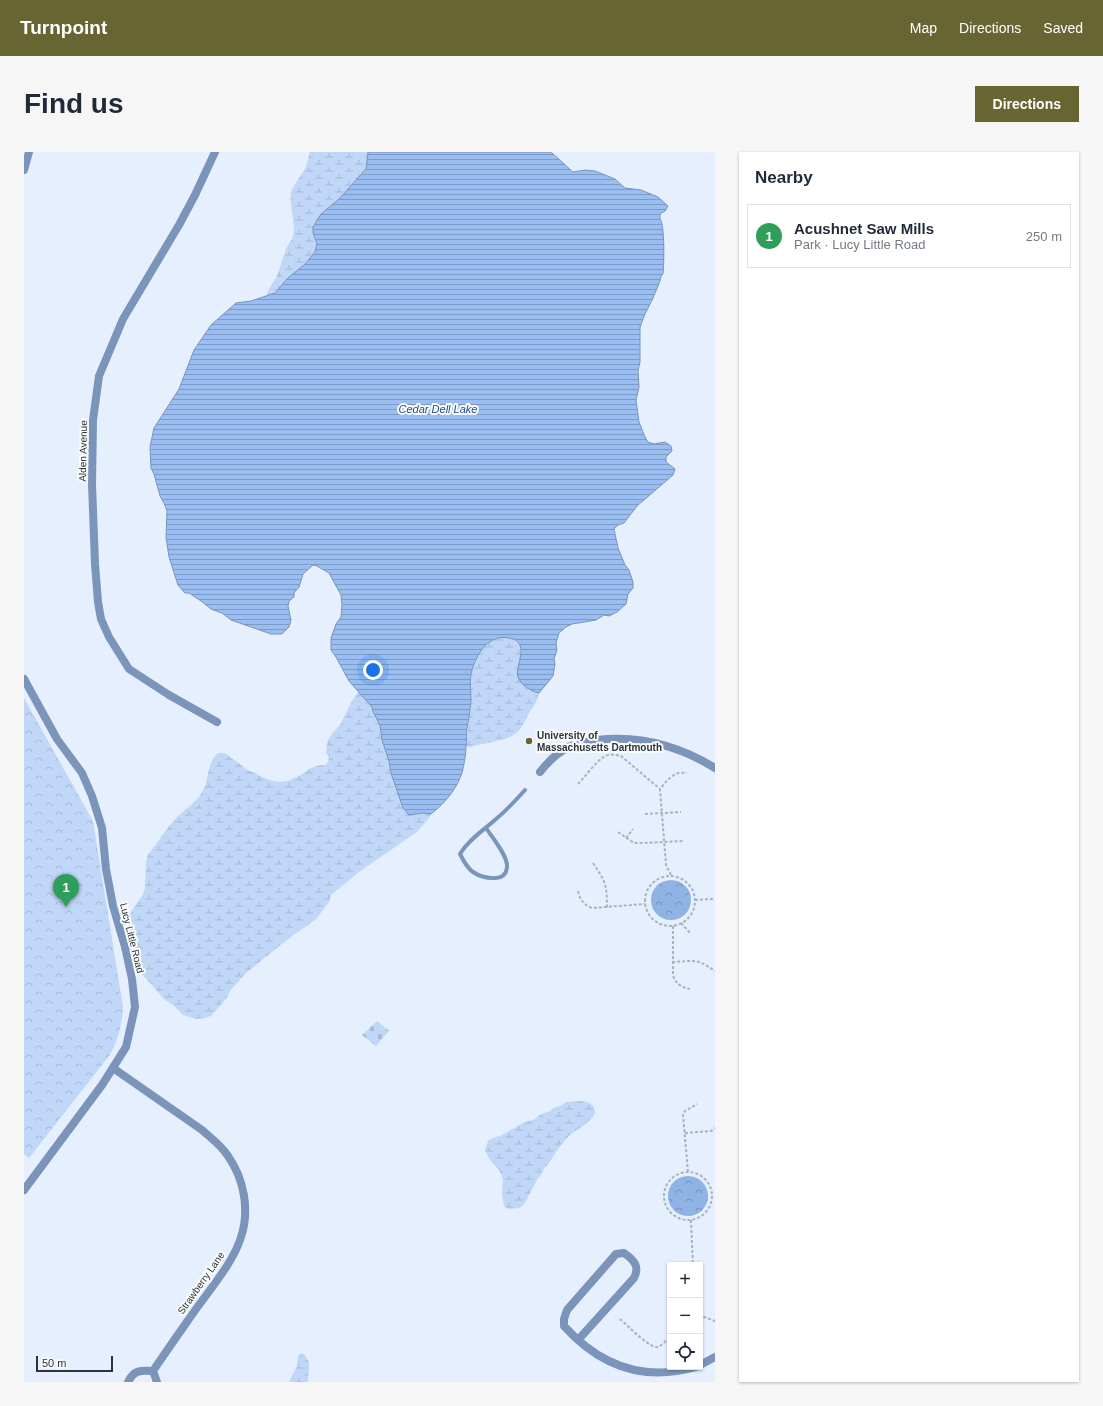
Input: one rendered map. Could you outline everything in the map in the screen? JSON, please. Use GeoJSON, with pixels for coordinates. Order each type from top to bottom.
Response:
{"type":"FeatureCollection","features":[{"type":"Feature","properties":{"kind":"street"},"geometry":{"type":"LineString","coordinates":[[24,170],[28,152]]}},
{"type":"Feature","properties":{"kind":"street","name":"Alden Avenue"},"geometry":{"type":"LineString","coordinates":[[215,152],[180,225],[123,318],[99,376],[93,420],[92,484],[98,602],[101,619],[109,637],[129,669],[169,695],[217,722]]}},
{"type":"Feature","properties":{"kind":"street","name":"Lucy Little Road"},"geometry":{"type":"LineString","coordinates":[[24,679],[57,739],[82,773],[92,796],[102,828],[110,891],[132,979],[135,1007],[126,1048],[102,1085],[24,1190]]}},
{"type":"Feature","properties":{"kind":"street"},"geometry":{"type":"LineString","coordinates":[[540,772],[554,756],[566,748],[583,742],[624,738],[648,741],[667,746],[690,754],[715,768]]}},
{"type":"Feature","properties":{"kind":"street","name":"Strawberry Lane"},"geometry":{"type":"LineString","coordinates":[[113,1068],[202,1130],[216,1142],[228,1156],[236,1171],[242,1188],[245,1205],[241,1237],[234,1252],[220,1276],[153,1371]]}},
{"type":"Feature","properties":{"kind":"street"},"geometry":{"type":"LineString","coordinates":[[578,1340],[634,1278],[637,1271],[636,1264],[624,1253],[616,1254],[609,1261],[568,1310],[564,1319],[564,1326],[578,1340],[587,1349],[605,1362],[622,1370],[640,1375],[658,1376],[676,1374],[687,1370]]}},
{"type":"Feature","properties":{"kind":"street"},"geometry":{"type":"LineString","coordinates":[[703,1363],[715,1357]]}},
{"type":"Feature","properties":{"kind":"street"},"geometry":{"type":"LineString","coordinates":[[128,1382],[133,1373],[142,1370],[153,1371],[157,1382]]}},
{"type":"Feature","properties":{"kind":"lane"},"geometry":{"type":"LineString","coordinates":[[486,828],[505,857],[507,866],[505,872],[500,877],[493,878],[474,872],[462,859],[460,854],[464,846],[513,804],[525,790]]}},
{"type":"Feature","properties":{"kind":"path"},"geometry":{"type":"LineString","coordinates":[[578,784],[603,757],[609,754],[621,756],[660,789],[666,865],[671,875]]}},
{"type":"Feature","properties":{"kind":"path"},"geometry":{"type":"LineString","coordinates":[[660,789],[673,775],[680,772],[687,773]]}},
{"type":"Feature","properties":{"kind":"path"},"geometry":{"type":"LineString","coordinates":[[645,814],[681,812]]}},
{"type":"Feature","properties":{"kind":"path"},"geometry":{"type":"LineString","coordinates":[[626,838],[633,829]]}},
{"type":"Feature","properties":{"kind":"path"},"geometry":{"type":"LineString","coordinates":[[618,832],[634,843],[642,844],[683,841]]}},
{"type":"Feature","properties":{"kind":"path"},"geometry":{"type":"LineString","coordinates":[[593,863],[604,879],[607,888],[607,907]]}},
{"type":"Feature","properties":{"kind":"path"},"geometry":{"type":"LineString","coordinates":[[671,875],[683,879],[688,883],[692,888],[696,900],[693,912],[689,917],[681,923],[673,926],[662,925],[657,922],[649,914],[645,904],[647,890],[651,883],[657,879],[671,875]]}},
{"type":"Feature","properties":{"kind":"path"},"geometry":{"type":"LineString","coordinates":[[578,891],[582,902],[592,908],[645,904]]}},
{"type":"Feature","properties":{"kind":"path"},"geometry":{"type":"LineString","coordinates":[[696,900],[715,899]]}},
{"type":"Feature","properties":{"kind":"path"},"geometry":{"type":"LineString","coordinates":[[681,923],[690,933]]}},
{"type":"Feature","properties":{"kind":"path"},"geometry":{"type":"LineString","coordinates":[[673,926],[673,976],[680,987],[690,990]]}},
{"type":"Feature","properties":{"kind":"path"},"geometry":{"type":"LineString","coordinates":[[672,962],[696,960],[702,962],[715,971]]}},
{"type":"Feature","properties":{"kind":"path"},"geometry":{"type":"LineString","coordinates":[[688,1172],[683,1115],[685,1111],[697,1104]]}},
{"type":"Feature","properties":{"kind":"path"},"geometry":{"type":"LineString","coordinates":[[685,1133],[711,1131],[715,1128]]}},
{"type":"Feature","properties":{"kind":"path"},"geometry":{"type":"LineString","coordinates":[[688,1172],[696,1173],[704,1178],[713,1193],[709,1208],[698,1218],[691,1220],[681,1219],[673,1214],[666,1207],[664,1198],[665,1188],[670,1180],[678,1174],[688,1172]]}},
{"type":"Feature","properties":{"kind":"path"},"geometry":{"type":"LineString","coordinates":[[691,1220],[694,1262]]}},
{"type":"Feature","properties":{"kind":"path"},"geometry":{"type":"LineString","coordinates":[[703,1316],[715,1321]]}},
{"type":"Feature","properties":{"kind":"path"},"geometry":{"type":"LineString","coordinates":[[620,1319],[649,1345],[656,1347],[660,1346],[667,1339]]}},
{"type":"Feature","properties":{"kind":"green space"},"geometry":{"type":"Polygon","coordinates":[[[310,152],[368,152],[366,169],[339,199],[321,214],[313,233],[317,244],[315,252],[305,264],[288,278],[279,289],[267,297],[269,289],[276,278],[286,249],[293,236],[294,225],[291,193],[294,185],[306,168],[310,152]]]}},
{"type":"Feature","properties":{"kind":"green space"},"geometry":{"type":"Polygon","coordinates":[[[499,637],[511,638],[520,645],[521,658],[518,673],[528,690],[539,693],[535,704],[515,734],[500,740],[470,747],[466,746],[473,665],[483,648],[499,637]]]}},
{"type":"Feature","properties":{"kind":"green space"},"geometry":{"type":"Polygon","coordinates":[[[359,691],[372,707],[380,725],[382,740],[389,761],[391,773],[409,815],[423,813],[431,814],[429,818],[417,832],[359,872],[331,895],[329,902],[317,918],[293,935],[246,973],[211,1016],[196,1019],[183,1015],[164,999],[141,973],[132,954],[128,921],[132,910],[145,889],[146,862],[148,855],[176,818],[200,796],[214,757],[218,753],[225,753],[249,771],[254,772],[266,779],[277,782],[289,781],[315,766],[325,765],[328,762],[329,757],[326,753],[327,742],[333,732],[340,725],[352,701],[359,691]]]}},
{"type":"Feature","properties":{"kind":"green space"},"geometry":{"type":"Polygon","coordinates":[[[24,698],[93,821],[123,1007],[119,1033],[109,1056],[29,1158],[24,1154],[24,698]]]}},
{"type":"Feature","properties":{"kind":"green space"},"geometry":{"type":"Polygon","coordinates":[[[675,880],[682,883],[688,889],[691,900],[690,908],[682,917],[675,920],[667,920],[660,917],[652,908],[651,896],[654,889],[663,881],[675,880]]]}},
{"type":"Feature","properties":{"kind":"green space"},"geometry":{"type":"Polygon","coordinates":[[[377,1021],[389,1031],[376,1046],[362,1035],[377,1021]]]}},
{"type":"Feature","properties":{"kind":"green space"},"geometry":{"type":"Polygon","coordinates":[[[582,1101],[589,1103],[594,1107],[594,1115],[562,1144],[538,1178],[525,1203],[520,1208],[508,1209],[504,1206],[502,1195],[503,1179],[499,1170],[490,1160],[485,1150],[488,1141],[525,1122],[535,1119],[541,1114],[548,1112],[555,1107],[561,1106],[566,1102],[582,1101]]]}},
{"type":"Feature","properties":{"kind":"green space"},"geometry":{"type":"Polygon","coordinates":[[[688,1176],[696,1178],[702,1182],[706,1188],[708,1196],[706,1204],[702,1210],[696,1214],[688,1216],[680,1214],[674,1210],[670,1204],[668,1196],[670,1188],[674,1182],[680,1178],[688,1176]]]}},
{"type":"Feature","properties":{"kind":"green space"},"geometry":{"type":"Polygon","coordinates":[[[300,1354],[304,1354],[309,1362],[308,1382],[289,1382],[297,1366],[298,1356],[300,1354]]]}},
{"type":"Feature","properties":{"kind":"water","name":"Cedar Dell Lake"},"geometry":{"type":"Polygon","coordinates":[[[368,152],[551,152],[573,172],[585,170],[595,171],[615,179],[625,188],[641,190],[658,197],[668,206],[665,211],[660,214],[663,229],[663,274],[640,327],[640,362],[638,371],[639,387],[636,400],[639,422],[645,437],[648,442],[654,444],[665,442],[671,446],[672,451],[666,457],[666,462],[675,469],[673,475],[637,506],[624,523],[618,525],[614,529],[618,548],[625,565],[629,570],[633,582],[633,588],[628,594],[626,604],[617,612],[609,616],[604,615],[596,620],[572,624],[559,633],[556,643],[557,650],[554,659],[555,664],[553,676],[539,693],[527,688],[518,677],[517,673],[521,649],[520,644],[516,640],[509,638],[495,639],[485,646],[477,657],[471,674],[471,700],[462,773],[450,796],[431,814],[423,813],[409,815],[403,808],[391,773],[389,761],[382,740],[380,725],[372,707],[349,681],[331,650],[331,638],[336,624],[341,617],[342,605],[341,595],[329,573],[313,565],[303,574],[299,587],[294,593],[294,597],[289,601],[288,606],[291,620],[289,627],[282,634],[271,634],[231,620],[222,613],[211,609],[189,593],[185,593],[178,585],[169,557],[166,537],[167,511],[160,496],[151,468],[150,447],[154,428],[179,389],[194,350],[211,325],[236,303],[251,301],[275,293],[288,278],[305,264],[315,252],[317,244],[313,233],[313,227],[321,214],[339,199],[366,169],[368,152]]]}},
{"type":"Feature","properties":{"kind":"place","name":"University of Massachusetts Dartmouth"},"geometry":{"type":"Point","coordinates":[529,741]}},
{"type":"Feature","properties":{"kind":"place","name":"Acushnet Saw Mills"},"geometry":{"type":"Point","coordinates":[66,907]}}]}
